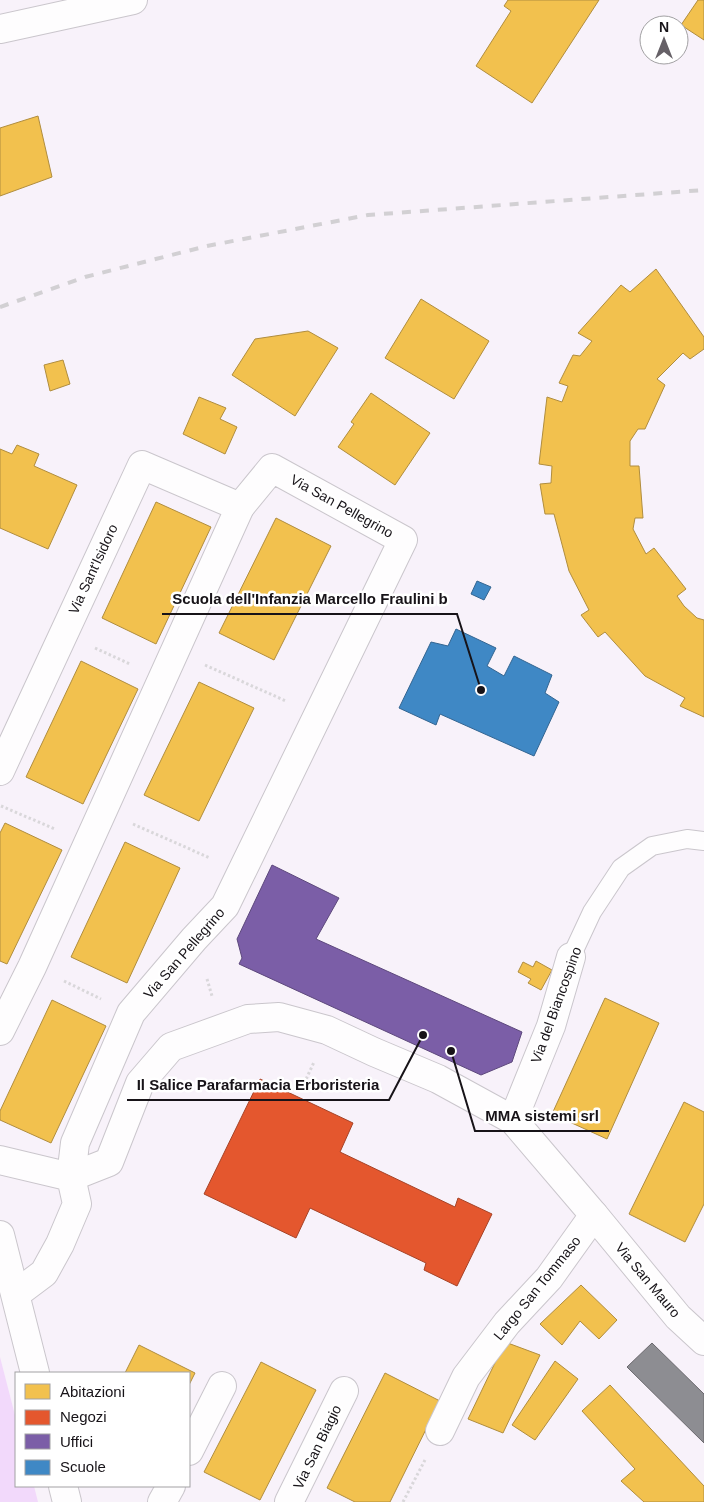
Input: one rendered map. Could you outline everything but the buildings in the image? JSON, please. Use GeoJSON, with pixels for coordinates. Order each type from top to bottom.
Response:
{"type":"FeatureCollection","features":[{"type":"Feature","properties":{"kind":"street"},"geometry":{"type":"LineString","coordinates":[[0,29],[132,0]]}},
{"type":"Feature","properties":{"kind":"street","name":"Via Sant'Isidoro"},"geometry":{"type":"LineString","coordinates":[[0,771],[142,465],[240,507]]}},
{"type":"Feature","properties":{"kind":"street","name":"Via San Pellegrino"},"geometry":{"type":"LineString","coordinates":[[0,1032],[32,967],[240,507],[272,468],[404,540],[226,906],[194,939],[131,1013],[75,1143],[71,1177]]}},
{"type":"Feature","properties":{"kind":"street","name":"Via del Biancospino"},"geometry":{"type":"LineString","coordinates":[[513,1120],[550,1026],[571,957]]}},
{"type":"Feature","properties":{"kind":"street"},"geometry":{"type":"LineString","coordinates":[[0,1160],[71,1177],[109,1162],[140,1083],[171,1047],[248,1019],[279,1017],[327,1030],[438,1079],[513,1120],[594,1216]]}},
{"type":"Feature","properties":{"kind":"street"},"geometry":{"type":"LineString","coordinates":[[16,1294],[44,1273],[60,1244],[77,1204],[71,1177]]}},
{"type":"Feature","properties":{"kind":"street","name":"Via San Mauro"},"geometry":{"type":"LineString","coordinates":[[594,1216],[678,1317],[704,1341]]}},
{"type":"Feature","properties":{"kind":"street","name":"Largo San Tommaso"},"geometry":{"type":"LineString","coordinates":[[440,1430],[466,1377],[507,1323],[549,1278],[594,1216]]}},
{"type":"Feature","properties":{"kind":"street"},"geometry":{"type":"LineString","coordinates":[[0,1235],[35,1372]]}},
{"type":"Feature","properties":{"kind":"street"},"geometry":{"type":"LineString","coordinates":[[190,1449],[222,1386]]}},
{"type":"Feature","properties":{"kind":"street","name":"Via San Biagio"},"geometry":{"type":"LineString","coordinates":[[289,1502],[344,1391]]}},
{"type":"Feature","properties":{"kind":"street"},"geometry":{"type":"LineString","coordinates":[[63,1487],[67,1502]]}},
{"type":"Feature","properties":{"kind":"street"},"geometry":{"type":"LineString","coordinates":[[162,1502],[170,1487]]}},
{"type":"Feature","properties":{"kind":"lane","name":"Via del Biancospino"},"geometry":{"type":"LineString","coordinates":[[571,957],[592,912],[621,868],[652,846],[687,839],[704,841]]}},
{"type":"Feature","properties":{"kind":"path"},"geometry":{"type":"LineString","coordinates":[[63,633],[162,679]]}},
{"type":"Feature","properties":{"kind":"path"},"geometry":{"type":"LineString","coordinates":[[175,652],[318,716]]}},
{"type":"Feature","properties":{"kind":"path"},"geometry":{"type":"LineString","coordinates":[[0,805],[88,843]]}},
{"type":"Feature","properties":{"kind":"path"},"geometry":{"type":"LineString","coordinates":[[103,811],[242,873]]}},
{"type":"Feature","properties":{"kind":"path"},"geometry":{"type":"LineString","coordinates":[[194,939],[222,1028]]}},
{"type":"Feature","properties":{"kind":"path"},"geometry":{"type":"LineString","coordinates":[[32,967],[131,1013]]}},
{"type":"Feature","properties":{"kind":"path"},"geometry":{"type":"LineString","coordinates":[[403,1502],[440,1430]]}},
{"type":"Feature","properties":{"kind":"shaded area"},"geometry":{"type":"Polygon","coordinates":[[[0,1357],[15,1415],[15,1487],[34,1487],[38,1502],[0,1502],[0,1357]]]}},
{"type":"Feature","properties":{"kind":"railway"},"geometry":{"type":"LineString","coordinates":[[0,307],[85,277],[207,246],[368,215],[704,190]]}},
{"type":"Feature","properties":{"kind":"place","name":"Scuola dell'Infanzia Marcello Fraulini b"},"geometry":{"type":"Point","coordinates":[481,690]}},
{"type":"Feature","properties":{"kind":"place","name":"Il Salice Parafarmacia Erboristeria"},"geometry":{"type":"Point","coordinates":[423,1035]}},
{"type":"Feature","properties":{"kind":"place","name":"MMA sistemi srl"},"geometry":{"type":"Point","coordinates":[451,1051]}}]}
